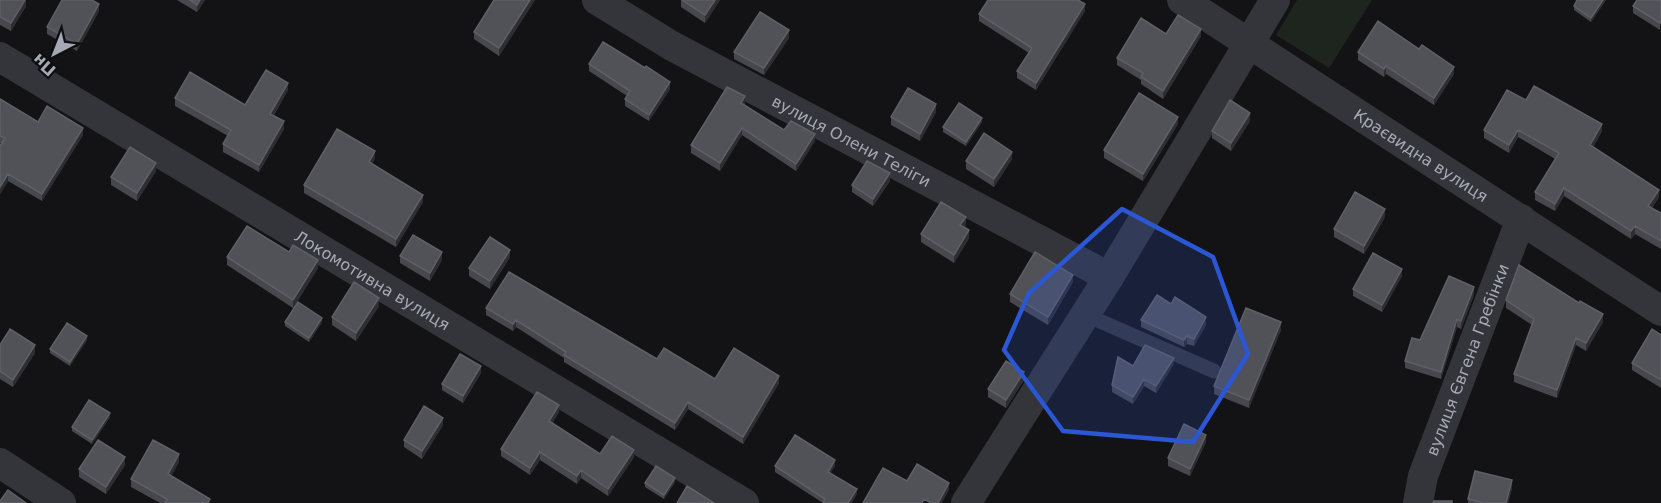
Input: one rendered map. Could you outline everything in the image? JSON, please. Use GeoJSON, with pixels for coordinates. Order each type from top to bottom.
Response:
{"type":"FeatureCollection","features":[{"type":"Feature","properties":{"kind":"street","name":"вулиця Олени Теліги"},"geometry":{"type":"LineString","coordinates":[[597,0],[672,46],[1109,277]]}},
{"type":"Feature","properties":{"kind":"street","name":"Краєвидна вулиця"},"geometry":{"type":"LineString","coordinates":[[1182,0],[1661,311]]}},
{"type":"Feature","properties":{"kind":"street"},"geometry":{"type":"LineString","coordinates":[[966,503],[1086,315],[1275,0]]}},
{"type":"Feature","properties":{"kind":"street","name":"Локомотивна вулиця"},"geometry":{"type":"LineString","coordinates":[[0,57],[744,503]]}},
{"type":"Feature","properties":{"kind":"street","name":"вулиця Євгена Гребінки"},"geometry":{"type":"LineString","coordinates":[[1418,503],[1423,476],[1521,219]]}},
{"type":"Feature","properties":{"kind":"street"},"geometry":{"type":"LineString","coordinates":[[0,463],[61,503]]}},
{"type":"Feature","properties":{"kind":"lane"},"geometry":{"type":"LineString","coordinates":[[1086,315],[1214,371]]}},
{"type":"Feature","properties":{"kind":"highlighted area"},"geometry":{"type":"Polygon","coordinates":[[[1122,209],[1213,257],[1248,354],[1193,442],[1063,431],[1004,350],[1029,293],[1122,209]]]}},
{"type":"Feature","properties":{"kind":"shaded area"},"geometry":{"type":"Polygon","coordinates":[[[1297,0],[1372,0],[1329,68],[1276,35],[1297,0]]]}},
{"type":"Feature","properties":{"kind":"building"},"geometry":{"type":"Polygon","coordinates":[[[0,0],[25,0],[11,23],[0,17],[0,0]]]}},
{"type":"Feature","properties":{"kind":"building"},"geometry":{"type":"Polygon","coordinates":[[[62,0],[92,0],[99,4],[77,44],[47,27],[62,0]]]}},
{"type":"Feature","properties":{"kind":"building"},"geometry":{"type":"Polygon","coordinates":[[[190,0],[200,0],[197,5],[190,0]]]}},
{"type":"Feature","properties":{"kind":"building"},"geometry":{"type":"Polygon","coordinates":[[[494,0],[530,0],[499,48],[474,32],[494,0]]]}},
{"type":"Feature","properties":{"kind":"building"},"geometry":{"type":"Polygon","coordinates":[[[682,0],[715,0],[705,15],[682,0]]]}},
{"type":"Feature","properties":{"kind":"building"},"geometry":{"type":"Polygon","coordinates":[[[988,0],[1078,0],[1085,4],[1036,83],[1017,71],[1032,48],[979,14],[988,0]]]}},
{"type":"Feature","properties":{"kind":"building"},"geometry":{"type":"Polygon","coordinates":[[[1577,0],[1603,0],[1591,18],[1574,6],[1577,0]]]}},
{"type":"Feature","properties":{"kind":"building"},"geometry":{"type":"Polygon","coordinates":[[[1637,0],[1661,0],[1660,23],[1633,6],[1637,0]]]}},
{"type":"Feature","properties":{"kind":"building"},"geometry":{"type":"Polygon","coordinates":[[[760,12],[789,30],[764,68],[734,52],[760,12]]]}},
{"type":"Feature","properties":{"kind":"building"},"geometry":{"type":"Polygon","coordinates":[[[1178,15],[1201,29],[1163,91],[1141,77],[1143,73],[1117,58],[1141,18],[1166,34],[1178,15]]]}},
{"type":"Feature","properties":{"kind":"building"},"geometry":{"type":"Polygon","coordinates":[[[1378,21],[1419,49],[1422,45],[1454,67],[1434,98],[1386,66],[1384,69],[1358,52],[1378,21]]]}},
{"type":"Feature","properties":{"kind":"building"},"geometry":{"type":"Polygon","coordinates":[[[603,42],[670,82],[649,115],[625,99],[630,91],[589,64],[603,42]]]}},
{"type":"Feature","properties":{"kind":"building"},"geometry":{"type":"Polygon","coordinates":[[[266,70],[288,83],[270,114],[284,121],[259,165],[223,144],[231,130],[175,98],[190,72],[245,105],[266,70]]]}},
{"type":"Feature","properties":{"kind":"building"},"geometry":{"type":"Polygon","coordinates":[[[1534,86],[1602,124],[1590,145],[1659,190],[1648,206],[1661,213],[1661,241],[1635,226],[1631,231],[1564,188],[1555,204],[1535,192],[1559,153],[1518,130],[1509,145],[1484,130],[1507,90],[1526,100],[1534,86]]]}},
{"type":"Feature","properties":{"kind":"building"},"geometry":{"type":"Polygon","coordinates":[[[727,87],[745,96],[741,103],[784,130],[791,121],[815,134],[796,164],[742,128],[720,163],[691,145],[727,87]]]}},
{"type":"Feature","properties":{"kind":"building"},"geometry":{"type":"Polygon","coordinates":[[[908,88],[936,104],[920,134],[891,117],[908,88]]]}},
{"type":"Feature","properties":{"kind":"building"},"geometry":{"type":"Polygon","coordinates":[[[1139,93],[1178,117],[1143,174],[1104,150],[1139,93]]]}},
{"type":"Feature","properties":{"kind":"building"},"geometry":{"type":"Polygon","coordinates":[[[0,99],[38,122],[47,106],[83,128],[42,194],[8,174],[0,187],[0,146],[5,138],[0,136],[0,99]]]}},
{"type":"Feature","properties":{"kind":"building"},"geometry":{"type":"Polygon","coordinates":[[[1230,100],[1250,113],[1231,143],[1212,131],[1230,100]]]}},
{"type":"Feature","properties":{"kind":"building"},"geometry":{"type":"Polygon","coordinates":[[[959,103],[982,118],[966,142],[943,127],[959,103]]]}},
{"type":"Feature","properties":{"kind":"building"},"geometry":{"type":"Polygon","coordinates":[[[337,129],[375,151],[369,162],[423,195],[396,239],[304,185],[337,129]]]}},
{"type":"Feature","properties":{"kind":"building"},"geometry":{"type":"Polygon","coordinates":[[[984,133],[1012,152],[994,179],[966,161],[984,133]]]}},
{"type":"Feature","properties":{"kind":"building"},"geometry":{"type":"Polygon","coordinates":[[[130,147],[156,163],[137,193],[111,177],[130,147]]]}},
{"type":"Feature","properties":{"kind":"building"},"geometry":{"type":"Polygon","coordinates":[[[867,161],[890,173],[873,199],[852,185],[867,161]]]}},
{"type":"Feature","properties":{"kind":"building"},"geometry":{"type":"Polygon","coordinates":[[[1355,192],[1385,209],[1364,246],[1334,229],[1355,192]]]}},
{"type":"Feature","properties":{"kind":"building"},"geometry":{"type":"Polygon","coordinates":[[[941,202],[966,217],[960,225],[969,230],[954,255],[921,234],[941,202]]]}},
{"type":"Feature","properties":{"kind":"building"},"geometry":{"type":"Polygon","coordinates":[[[247,226],[289,252],[293,245],[318,260],[293,300],[227,257],[247,226]]]}},
{"type":"Feature","properties":{"kind":"building"},"geometry":{"type":"Polygon","coordinates":[[[413,235],[442,252],[430,273],[400,256],[413,235]]]}},
{"type":"Feature","properties":{"kind":"building"},"geometry":{"type":"Polygon","coordinates":[[[490,237],[510,250],[490,281],[469,268],[490,237]]]}},
{"type":"Feature","properties":{"kind":"building"},"geometry":{"type":"Polygon","coordinates":[[[1035,252],[1073,275],[1048,317],[1010,294],[1035,252]]]}},
{"type":"Feature","properties":{"kind":"building"},"geometry":{"type":"Polygon","coordinates":[[[1373,253],[1402,269],[1382,305],[1353,289],[1373,253]]]}},
{"type":"Feature","properties":{"kind":"building"},"geometry":{"type":"Polygon","coordinates":[[[1519,265],[1579,303],[1580,301],[1603,314],[1586,343],[1576,338],[1557,390],[1514,374],[1534,319],[1506,300],[1519,265]]]}},
{"type":"Feature","properties":{"kind":"building"},"geometry":{"type":"Polygon","coordinates":[[[509,272],[657,359],[664,348],[715,379],[734,348],[779,376],[743,437],[688,402],[675,423],[564,355],[566,352],[516,320],[513,324],[486,308],[509,272]]]}},
{"type":"Feature","properties":{"kind":"building"},"geometry":{"type":"Polygon","coordinates":[[[1449,276],[1474,287],[1461,321],[1457,319],[1441,372],[1405,361],[1412,338],[1420,340],[1449,276]]]}},
{"type":"Feature","properties":{"kind":"building"},"geometry":{"type":"Polygon","coordinates":[[[354,282],[379,298],[356,333],[332,317],[354,282]]]}},
{"type":"Feature","properties":{"kind":"building"},"geometry":{"type":"Polygon","coordinates":[[[1157,295],[1171,304],[1175,297],[1206,317],[1194,339],[1187,336],[1184,340],[1141,320],[1157,295]]]}},
{"type":"Feature","properties":{"kind":"building"},"geometry":{"type":"Polygon","coordinates":[[[298,302],[322,318],[309,338],[285,322],[298,302]]]}},
{"type":"Feature","properties":{"kind":"building"},"geometry":{"type":"Polygon","coordinates":[[[1246,308],[1281,322],[1249,400],[1214,386],[1246,308]]]}},
{"type":"Feature","properties":{"kind":"building"},"geometry":{"type":"Polygon","coordinates":[[[67,323],[87,336],[70,362],[50,349],[67,323]]]}},
{"type":"Feature","properties":{"kind":"building"},"geometry":{"type":"Polygon","coordinates":[[[10,329],[35,345],[13,380],[0,371],[0,345],[10,329]]]}},
{"type":"Feature","properties":{"kind":"building"},"geometry":{"type":"Polygon","coordinates":[[[1652,329],[1661,335],[1661,380],[1632,363],[1652,329]]]}},
{"type":"Feature","properties":{"kind":"building"},"geometry":{"type":"Polygon","coordinates":[[[1145,345],[1174,358],[1156,386],[1144,379],[1133,397],[1112,385],[1118,357],[1133,366],[1145,345]]]}},
{"type":"Feature","properties":{"kind":"building"},"geometry":{"type":"Polygon","coordinates":[[[460,354],[481,366],[463,396],[442,384],[460,354]]]}},
{"type":"Feature","properties":{"kind":"building"},"geometry":{"type":"Polygon","coordinates":[[[1006,361],[1024,372],[1006,400],[988,389],[1006,361]]]}},
{"type":"Feature","properties":{"kind":"building"},"geometry":{"type":"Polygon","coordinates":[[[537,392],[559,405],[549,421],[600,454],[612,436],[634,450],[608,489],[581,470],[577,476],[540,452],[530,468],[501,449],[537,392]]]}},
{"type":"Feature","properties":{"kind":"building"},"geometry":{"type":"Polygon","coordinates":[[[89,400],[110,413],[92,440],[72,427],[89,400]]]}},
{"type":"Feature","properties":{"kind":"building"},"geometry":{"type":"Polygon","coordinates":[[[424,406],[443,418],[422,451],[404,440],[424,406]]]}},
{"type":"Feature","properties":{"kind":"building"},"geometry":{"type":"Polygon","coordinates":[[[1184,424],[1206,435],[1190,469],[1168,458],[1184,424]]]}},
{"type":"Feature","properties":{"kind":"building"},"geometry":{"type":"Polygon","coordinates":[[[795,435],[835,460],[828,472],[857,489],[848,503],[823,503],[825,499],[775,466],[795,435]]]}},
{"type":"Feature","properties":{"kind":"building"},"geometry":{"type":"Polygon","coordinates":[[[98,440],[125,457],[106,487],[79,469],[98,440]]]}},
{"type":"Feature","properties":{"kind":"building"},"geometry":{"type":"Polygon","coordinates":[[[153,440],[179,454],[168,474],[210,499],[208,503],[165,503],[167,499],[131,479],[153,440]]]}},
{"type":"Feature","properties":{"kind":"building"},"geometry":{"type":"Polygon","coordinates":[[[917,464],[949,483],[938,503],[931,503],[924,499],[922,503],[863,503],[883,468],[907,481],[917,464]]]}},
{"type":"Feature","properties":{"kind":"building"},"geometry":{"type":"Polygon","coordinates":[[[656,466],[675,478],[664,495],[645,483],[656,466]]]}},
{"type":"Feature","properties":{"kind":"building"},"geometry":{"type":"Polygon","coordinates":[[[1475,471],[1512,480],[1506,503],[1483,503],[1468,499],[1475,471]]]}},
{"type":"Feature","properties":{"kind":"building"},"geometry":{"type":"Polygon","coordinates":[[[687,486],[714,503],[677,503],[687,486]]]}},
{"type":"Feature","properties":{"kind":"building"},"geometry":{"type":"Polygon","coordinates":[[[8,490],[26,503],[0,503],[8,490]]]}},
{"type":"Feature","properties":{"kind":"building"},"geometry":{"type":"Polygon","coordinates":[[[1434,501],[1452,501],[1452,503],[1433,503],[1434,501]]]}}]}
